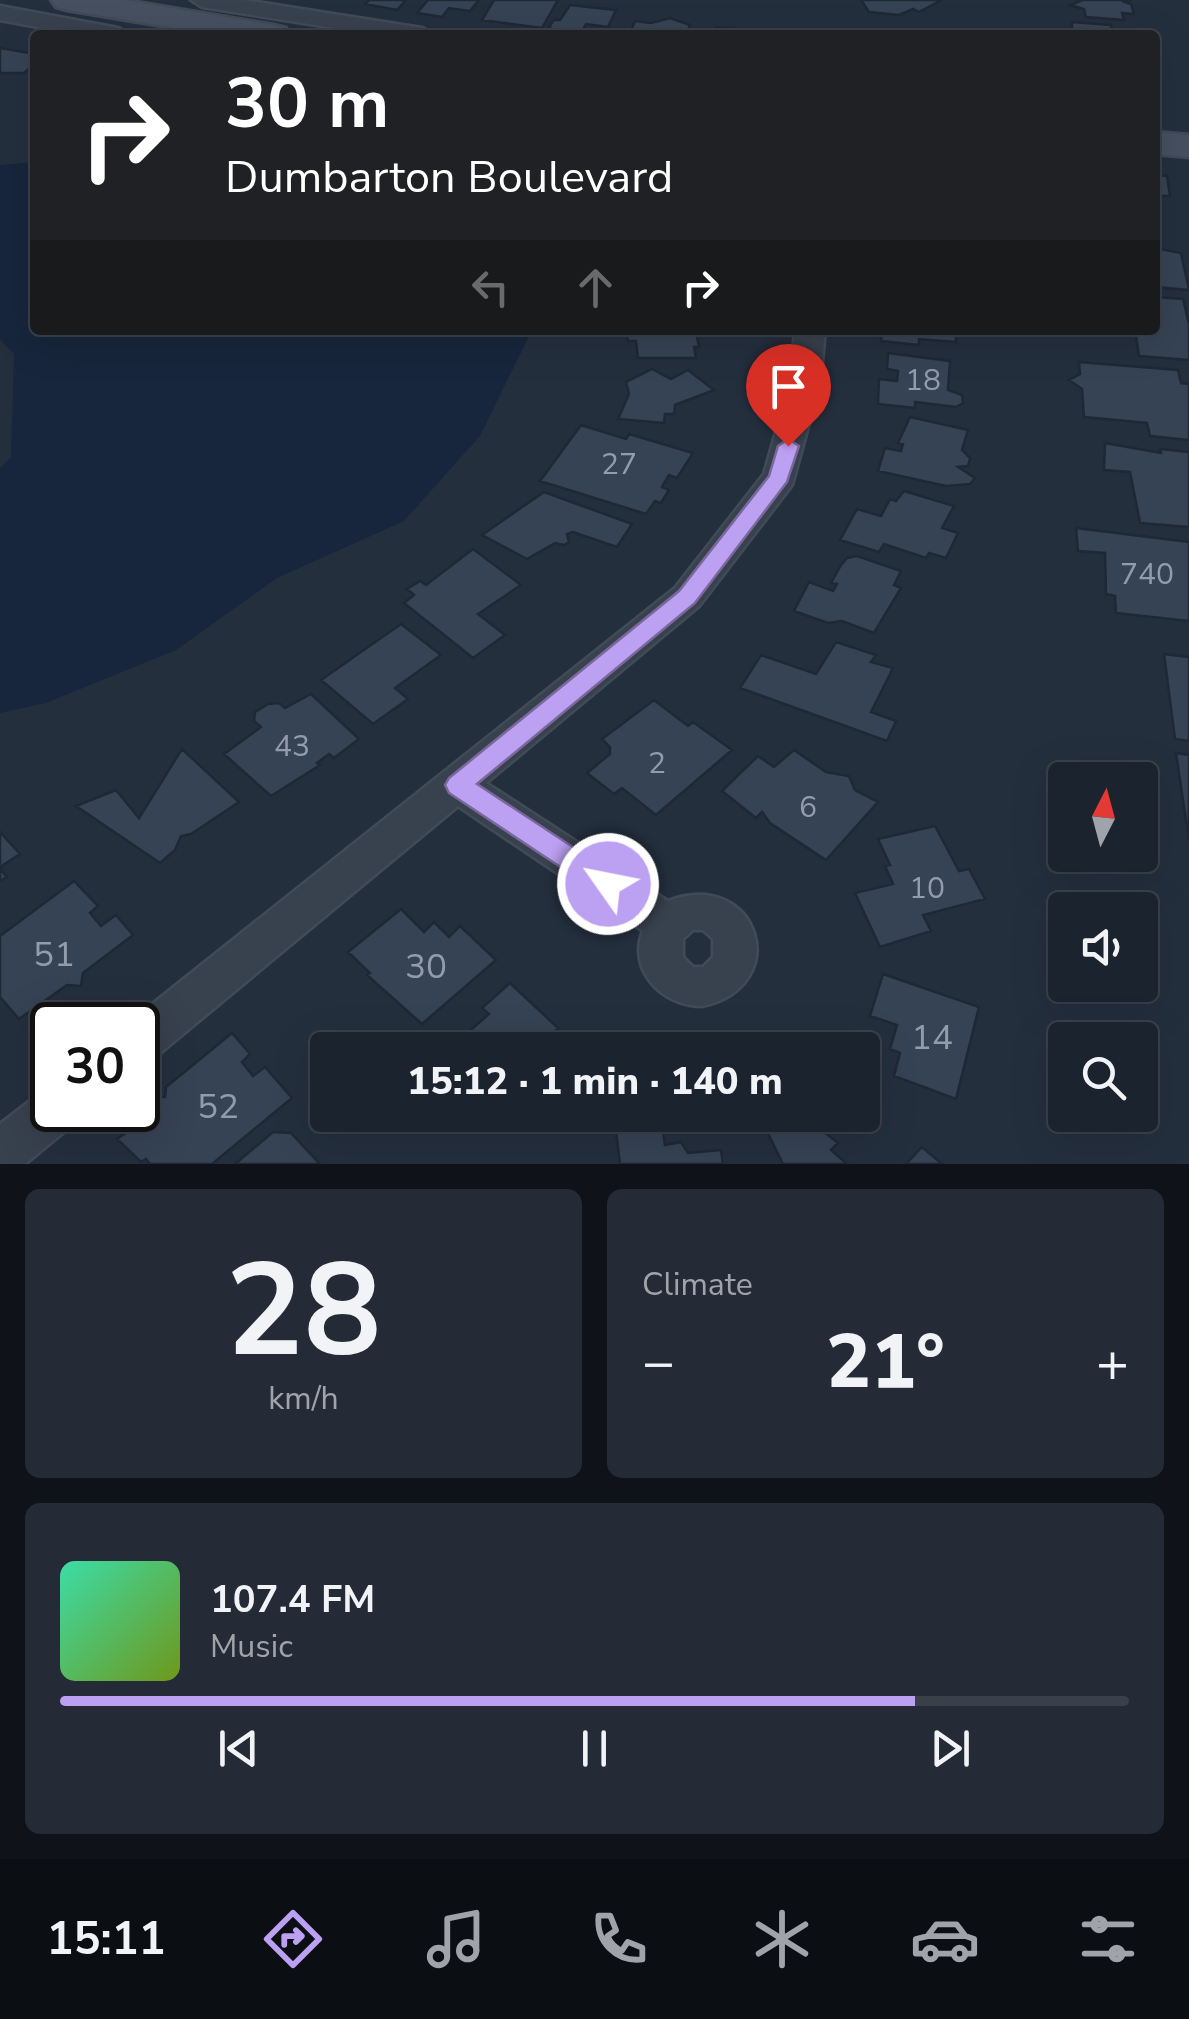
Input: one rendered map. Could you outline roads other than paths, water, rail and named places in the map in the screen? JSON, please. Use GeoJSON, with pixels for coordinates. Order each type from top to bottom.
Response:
{"type":"FeatureCollection","features":[{"type":"Feature","properties":{"kind":"street"},"geometry":{"type":"LineString","coordinates":[[67,0],[244,30]]}},
{"type":"Feature","properties":{"kind":"street"},"geometry":{"type":"LineString","coordinates":[[202,0],[391,30]]}},
{"type":"Feature","properties":{"kind":"street"},"geometry":{"type":"LineString","coordinates":[[0,14],[90,30]]}},
{"type":"Feature","properties":{"kind":"street"},"geometry":{"type":"LineString","coordinates":[[1160,143],[1189,146]]}},
{"type":"Feature","properties":{"kind":"street"},"geometry":{"type":"LineString","coordinates":[[160,1025],[687,597],[780,477],[806,383],[810,335]]}},
{"type":"Feature","properties":{"kind":"street"},"geometry":{"type":"LineString","coordinates":[[458,785],[668,924]]}},
{"type":"Feature","properties":{"kind":"street"},"geometry":{"type":"LineString","coordinates":[[0,1154],[30,1130]]}},
{"type":"Feature","properties":{"kind":"water"},"geometry":{"type":"Polygon","coordinates":[[[30,162],[30,335],[530,335],[480,436],[404,521],[277,578],[176,650],[46,703],[0,713],[0,468],[11,457],[14,354],[0,339],[0,165],[30,162]]]}}]}
